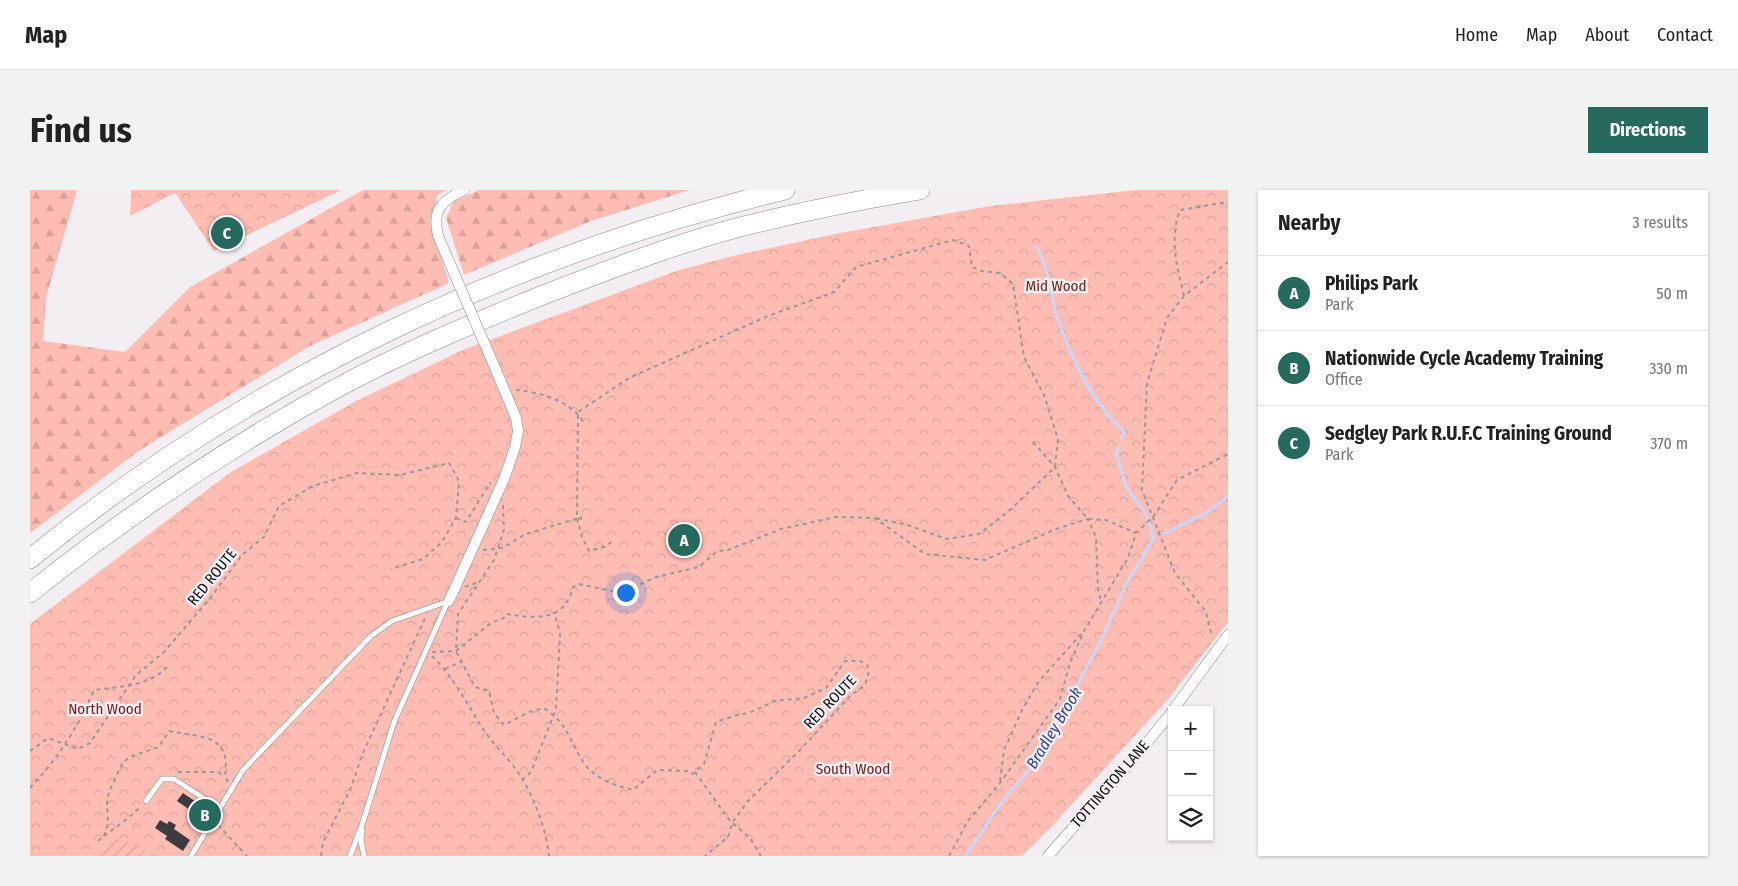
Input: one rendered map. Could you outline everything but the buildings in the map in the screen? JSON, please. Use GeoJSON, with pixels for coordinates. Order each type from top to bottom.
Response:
{"type":"FeatureCollection","features":[{"type":"Feature","properties":{"kind":"highway"},"geometry":{"type":"LineString","coordinates":[[30,559],[92,511],[198,438],[311,372],[437,308],[538,267],[641,231],[731,203],[785,190]]}},
{"type":"Feature","properties":{"kind":"highway"},"geometry":{"type":"LineString","coordinates":[[30,593],[158,497],[226,453],[337,388],[440,338],[579,281],[692,242],[801,212],[920,190]]}},
{"type":"Feature","properties":{"kind":"street"},"geometry":{"type":"LineString","coordinates":[[449,601],[498,491],[515,447],[518,431],[506,390],[438,236],[435,224],[439,207],[452,195],[464,190]]}},
{"type":"Feature","properties":{"kind":"street","name":"TOTTINGTON LANE"},"geometry":{"type":"LineString","coordinates":[[1176,706],[1228,635]]}},
{"type":"Feature","properties":{"kind":"street","name":"TOTTINGTON LANE"},"geometry":{"type":"LineString","coordinates":[[1048,856],[1132,761],[1168,716]]}},
{"type":"Feature","properties":{"kind":"lane"},"geometry":{"type":"LineString","coordinates":[[191,856],[244,770],[283,725],[371,636],[392,621],[449,601]]}},
{"type":"Feature","properties":{"kind":"lane"},"geometry":{"type":"LineString","coordinates":[[350,856],[362,825],[394,722],[449,601]]}},
{"type":"Feature","properties":{"kind":"lane"},"geometry":{"type":"LineString","coordinates":[[146,800],[162,779],[174,779],[220,809]]}},
{"type":"Feature","properties":{"kind":"lane"},"geometry":{"type":"LineString","coordinates":[[362,825],[361,841],[364,856]]}},
{"type":"Feature","properties":{"kind":"path"},"geometry":{"type":"LineString","coordinates":[[1184,296],[1174,250],[1175,224],[1180,210],[1228,202]]}},
{"type":"Feature","properties":{"kind":"path"},"geometry":{"type":"LineString","coordinates":[[578,412],[630,378],[768,316],[834,292],[856,267],[863,264],[954,240],[968,246],[972,267]]}},
{"type":"Feature","properties":{"kind":"path"},"geometry":{"type":"LineString","coordinates":[[1211,633],[1206,612],[1175,573],[1142,490],[1147,383],[1168,318],[1184,296],[1228,262]]}},
{"type":"Feature","properties":{"kind":"path"},"geometry":{"type":"LineString","coordinates":[[550,856],[548,840],[522,780],[488,736],[445,669],[427,652],[456,651],[491,623],[504,618],[506,614],[540,619],[561,609],[571,598],[573,587],[579,584],[621,593],[656,577],[699,567],[717,551],[728,550],[781,529],[836,517],[875,518],[908,526],[946,539],[980,534],[1010,510],[1056,467],[1058,439],[1044,395],[1024,357],[1014,284],[1000,274],[967,267]]}},
{"type":"Feature","properties":{"kind":"path"},"geometry":{"type":"LineString","coordinates":[[506,390],[529,392],[564,403],[578,412],[584,423]]}},
{"type":"Feature","properties":{"kind":"path"},"geometry":{"type":"LineString","coordinates":[[578,412],[577,518],[582,537],[590,551],[608,546],[612,542]]}},
{"type":"Feature","properties":{"kind":"path"},"geometry":{"type":"LineString","coordinates":[[1033,442],[1056,467],[1068,496],[1088,519],[1096,537],[1098,590],[1101,600]]}},
{"type":"Feature","properties":{"kind":"path"},"geometry":{"type":"LineString","coordinates":[[948,855],[968,821],[1000,783],[1060,699],[1070,663],[1084,631],[1101,600],[1120,572],[1136,533],[1152,518],[1177,480],[1228,454]]}},
{"type":"Feature","properties":{"kind":"path","name":"RED ROUTE"},"geometry":{"type":"LineString","coordinates":[[30,751],[48,738],[78,749],[90,743],[136,675],[164,652],[199,611],[242,555],[264,538],[279,506],[313,486],[357,473],[400,475],[449,463],[459,481],[456,518],[442,542],[423,559],[391,570]]}},
{"type":"Feature","properties":{"kind":"path"},"geometry":{"type":"LineString","coordinates":[[456,518],[466,522],[490,483],[503,499],[504,530],[494,560],[458,614],[456,651],[475,687],[489,691],[494,713],[504,725],[529,712],[543,708],[554,715],[568,731],[587,767],[615,785],[633,790],[657,770],[687,771],[693,774],[696,772],[732,823],[750,838],[761,856]]}},
{"type":"Feature","properties":{"kind":"path"},"geometry":{"type":"LineString","coordinates":[[471,552],[498,549],[526,534],[582,518]]}},
{"type":"Feature","properties":{"kind":"path"},"geometry":{"type":"LineString","coordinates":[[875,518],[925,554],[985,560],[1056,529],[1088,519],[1106,520],[1136,533]]}},
{"type":"Feature","properties":{"kind":"path"},"geometry":{"type":"LineString","coordinates":[[321,856],[323,842],[350,790],[363,753],[429,609]]}},
{"type":"Feature","properties":{"kind":"path"},"geometry":{"type":"LineString","coordinates":[[522,780],[531,772],[556,709],[560,633],[554,612]]}},
{"type":"Feature","properties":{"kind":"path"},"geometry":{"type":"LineString","coordinates":[[1000,783],[1004,750],[1024,708],[1039,681],[1084,631]]}},
{"type":"Feature","properties":{"kind":"path"},"geometry":{"type":"LineString","coordinates":[[412,645],[417,648]]}},
{"type":"Feature","properties":{"kind":"path","name":"RED ROUTE"},"geometry":{"type":"LineString","coordinates":[[696,772],[704,764],[716,722],[749,713],[775,700],[804,698],[826,688],[845,661],[860,661],[867,665],[869,672],[865,686],[850,696],[800,750],[747,802],[732,823],[728,837],[705,856]]}},
{"type":"Feature","properties":{"kind":"path"},"geometry":{"type":"LineString","coordinates":[[445,669],[462,662]]}},
{"type":"Feature","properties":{"kind":"path"},"geometry":{"type":"LineString","coordinates":[[30,788],[67,745],[83,717],[94,690],[145,683],[162,672],[170,664]]}},
{"type":"Feature","properties":{"kind":"path"},"geometry":{"type":"LineString","coordinates":[[104,836],[108,823],[109,792],[123,762],[132,756],[159,748],[169,731],[214,740],[221,747],[227,758],[224,776]]}},
{"type":"Feature","properties":{"kind":"path"},"geometry":{"type":"LineString","coordinates":[[162,779],[169,774],[185,771],[200,774],[218,772],[224,776],[232,788]]}},
{"type":"Feature","properties":{"kind":"path"},"geometry":{"type":"LineString","coordinates":[[98,841],[115,830],[146,800]]}},
{"type":"Feature","properties":{"kind":"path"},"geometry":{"type":"LineString","coordinates":[[217,823],[247,856]]}},
{"type":"Feature","properties":{"kind":"green space"},"geometry":{"type":"Polygon","coordinates":[[[30,190],[77,190],[46,297],[43,341],[125,352],[190,287],[363,190],[447,190],[438,194],[430,220],[449,283],[310,346],[140,450],[30,533],[30,190]]]}},
{"type":"Feature","properties":{"kind":"green space"},"geometry":{"type":"Polygon","coordinates":[[[131,190],[341,190],[214,251],[175,193],[130,216],[131,190]]]}},
{"type":"Feature","properties":{"kind":"green space"},"geometry":{"type":"Polygon","coordinates":[[[479,190],[690,190],[591,221],[464,275],[446,218],[453,202],[479,190]]]}},
{"type":"Feature","properties":{"kind":"green space"},"geometry":{"type":"Polygon","coordinates":[[[1136,190],[1228,190],[1228,622],[1168,699],[1054,824],[1022,856],[30,856],[30,624],[231,472],[356,401],[465,349],[679,270],[737,255],[835,234],[990,206],[1136,190]]]}},
{"type":"Feature","properties":{"kind":"green space"},"geometry":{"type":"Polygon","coordinates":[[[121,838],[155,856],[95,856],[96,850],[121,838]]]}},
{"type":"Feature","properties":{"kind":"waterway"},"geometry":{"type":"LineString","coordinates":[[1037,247],[1047,273],[1057,317],[1069,348],[1092,393],[1124,432],[1121,439]]}},
{"type":"Feature","properties":{"kind":"waterway"},"geometry":{"type":"LineString","coordinates":[[1119,447],[1116,453],[1126,487],[1145,512],[1154,538]]}},
{"type":"Feature","properties":{"kind":"waterway"},"geometry":{"type":"LineString","coordinates":[[1163,534],[1206,513],[1228,496]]}},
{"type":"Feature","properties":{"kind":"waterway","name":"Bradley Brook"},"geometry":{"type":"LineString","coordinates":[[965,856],[1004,799],[1025,775],[1071,705],[1082,675],[1101,641],[1126,584],[1154,538]]}},
{"type":"Feature","properties":{"kind":"place","name":"Sedgley Park R.U.F.C Training Ground"},"geometry":{"type":"Point","coordinates":[227,233]}},
{"type":"Feature","properties":{"kind":"place","name":"Philips Park"},"geometry":{"type":"Point","coordinates":[684,540]}},
{"type":"Feature","properties":{"kind":"place","name":"Nationwide Cycle Academy Training"},"geometry":{"type":"Point","coordinates":[205,815]}},
{"type":"Feature","properties":{"kind":"park label","name":"Mid Wood"},"geometry":{"type":"Point","coordinates":[1056,286]}},
{"type":"Feature","properties":{"kind":"park label","name":"North Wood"},"geometry":{"type":"Point","coordinates":[105,709]}},
{"type":"Feature","properties":{"kind":"park label","name":"South Wood"},"geometry":{"type":"Point","coordinates":[853,769]}}]}
